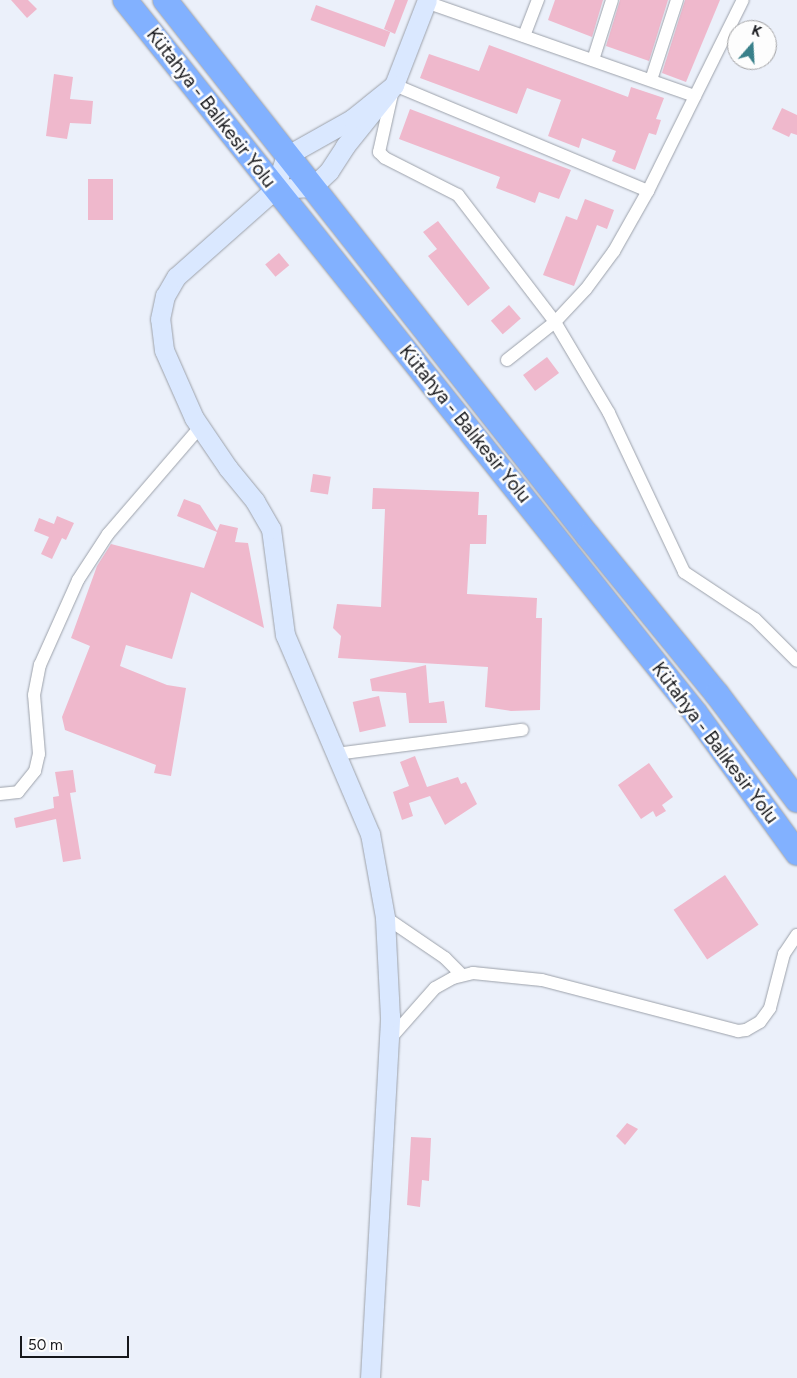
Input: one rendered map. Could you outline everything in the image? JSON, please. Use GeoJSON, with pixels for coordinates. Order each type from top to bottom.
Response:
{"type":"FeatureCollection","features":[{"type":"Feature","properties":{"kind":"highway","name":"Kütahya - Balıkesir Yolu"},"geometry":{"type":"LineString","coordinates":[[125,0],[696,714],[797,853]]}},
{"type":"Feature","properties":{"kind":"highway","name":"Kütahya - Balıkesir Yolu"},"geometry":{"type":"LineString","coordinates":[[165,0],[286,156],[718,694],[797,800]]}},
{"type":"Feature","properties":{"kind":"street"},"geometry":{"type":"LineString","coordinates":[[524,36],[538,0]]}},
{"type":"Feature","properties":{"kind":"street"},"geometry":{"type":"LineString","coordinates":[[593,60],[612,0]]}},
{"type":"Feature","properties":{"kind":"street"},"geometry":{"type":"LineString","coordinates":[[651,80],[677,0]]}},
{"type":"Feature","properties":{"kind":"street"},"geometry":{"type":"LineString","coordinates":[[507,360],[555,322],[586,289],[614,251],[648,191],[743,0]]}},
{"type":"Feature","properties":{"kind":"street"},"geometry":{"type":"LineString","coordinates":[[696,96],[427,1],[394,85],[379,152],[385,158],[458,195],[555,322],[609,413],[684,572],[755,619],[797,661]]}},
{"type":"Feature","properties":{"kind":"street"},"geometry":{"type":"LineString","coordinates":[[275,189],[312,187],[329,171],[345,146],[394,85]]}},
{"type":"Feature","properties":{"kind":"street"},"geometry":{"type":"LineString","coordinates":[[370,1378],[389,1040],[385,917],[370,834],[285,635],[272,529],[255,501],[200,427],[164,350],[160,319],[165,296],[176,277],[275,189],[286,156],[352,119],[394,85]]}},
{"type":"Feature","properties":{"kind":"street"},"geometry":{"type":"LineString","coordinates":[[394,85],[648,191]]}},
{"type":"Feature","properties":{"kind":"street"},"geometry":{"type":"LineString","coordinates":[[0,794],[18,792],[35,772],[39,754],[34,695],[40,664],[78,580],[108,534],[200,427]]}},
{"type":"Feature","properties":{"kind":"street"},"geometry":{"type":"LineString","coordinates":[[336,754],[522,730]]}},
{"type":"Feature","properties":{"kind":"street"},"geometry":{"type":"LineString","coordinates":[[385,917],[445,958],[462,975]]}},
{"type":"Feature","properties":{"kind":"street"},"geometry":{"type":"LineString","coordinates":[[389,1040],[435,988],[462,975],[484,974],[542,980],[738,1031],[753,1027],[766,1015],[784,954],[797,935]]}},
{"type":"Feature","properties":{"kind":"building"},"geometry":{"type":"Polygon","coordinates":[[[11,0],[28,0],[37,9],[27,18],[11,0]]]}},
{"type":"Feature","properties":{"kind":"building"},"geometry":{"type":"Polygon","coordinates":[[[395,0],[408,0],[395,34],[384,29],[395,0]]]}},
{"type":"Feature","properties":{"kind":"building"},"geometry":{"type":"Polygon","coordinates":[[[555,0],[603,0],[592,37],[548,20],[555,0]]]}},
{"type":"Feature","properties":{"kind":"building"},"geometry":{"type":"Polygon","coordinates":[[[620,0],[668,0],[649,61],[606,46],[620,0]]]}},
{"type":"Feature","properties":{"kind":"building"},"geometry":{"type":"Polygon","coordinates":[[[685,0],[720,0],[686,82],[662,73],[685,0]]]}},
{"type":"Feature","properties":{"kind":"building"},"geometry":{"type":"Polygon","coordinates":[[[316,5],[390,32],[385,47],[311,20],[316,5]]]}},
{"type":"Feature","properties":{"kind":"building"},"geometry":{"type":"Polygon","coordinates":[[[489,45],[628,97],[631,87],[664,98],[656,119],[661,120],[656,135],[649,133],[635,170],[612,161],[616,151],[582,138],[579,148],[548,136],[561,100],[527,88],[517,114],[420,78],[429,54],[479,71],[489,45]]]}},
{"type":"Feature","properties":{"kind":"building"},"geometry":{"type":"Polygon","coordinates":[[[54,74],[73,77],[70,99],[93,101],[91,124],[70,123],[67,139],[46,136],[54,74]]]}},
{"type":"Feature","properties":{"kind":"building"},"geometry":{"type":"Polygon","coordinates":[[[782,108],[797,115],[797,135],[791,133],[789,137],[772,129],[782,108]]]}},
{"type":"Feature","properties":{"kind":"building"},"geometry":{"type":"Polygon","coordinates":[[[410,109],[571,170],[559,199],[539,192],[535,203],[496,188],[500,177],[399,139],[410,109]]]}},
{"type":"Feature","properties":{"kind":"building"},"geometry":{"type":"Polygon","coordinates":[[[88,179],[113,179],[113,220],[88,220],[88,179]]]}},
{"type":"Feature","properties":{"kind":"building"},"geometry":{"type":"Polygon","coordinates":[[[585,199],[614,210],[607,229],[597,225],[574,286],[543,275],[566,216],[577,220],[585,199]]]}},
{"type":"Feature","properties":{"kind":"building"},"geometry":{"type":"Polygon","coordinates":[[[438,221],[490,288],[468,306],[428,256],[437,249],[423,232],[438,221]]]}},
{"type":"Feature","properties":{"kind":"building"},"geometry":{"type":"Polygon","coordinates":[[[279,253],[289,265],[275,277],[265,265],[279,253]]]}},
{"type":"Feature","properties":{"kind":"building"},"geometry":{"type":"Polygon","coordinates":[[[509,305],[521,319],[503,334],[491,321],[509,305]]]}},
{"type":"Feature","properties":{"kind":"building"},"geometry":{"type":"Polygon","coordinates":[[[547,357],[559,373],[535,391],[523,375],[547,357]]]}},
{"type":"Feature","properties":{"kind":"building"},"geometry":{"type":"Polygon","coordinates":[[[313,474],[331,477],[328,495],[310,492],[313,474]]]}},
{"type":"Feature","properties":{"kind":"building"},"geometry":{"type":"Polygon","coordinates":[[[373,488],[479,492],[478,515],[487,515],[486,544],[470,544],[467,594],[537,598],[536,618],[542,618],[540,710],[511,711],[485,707],[488,667],[338,658],[341,636],[333,628],[337,604],[381,607],[385,509],[372,509],[373,488]]]}},
{"type":"Feature","properties":{"kind":"building"},"geometry":{"type":"Polygon","coordinates":[[[184,499],[200,505],[217,531],[220,524],[238,528],[235,542],[248,543],[264,628],[191,592],[172,659],[126,645],[120,666],[167,685],[186,688],[171,776],[154,773],[156,765],[65,730],[62,717],[90,646],[71,638],[97,566],[111,544],[204,568],[217,532],[177,516],[184,499]]]}},
{"type":"Feature","properties":{"kind":"building"},"geometry":{"type":"Polygon","coordinates":[[[57,516],[74,523],[66,540],[62,538],[52,559],[41,554],[49,537],[34,531],[39,518],[54,524],[57,516]]]}},
{"type":"Feature","properties":{"kind":"building"},"geometry":{"type":"Polygon","coordinates":[[[426,665],[429,703],[444,701],[447,723],[409,723],[406,693],[372,691],[370,679],[426,665]]]}},
{"type":"Feature","properties":{"kind":"building"},"geometry":{"type":"Polygon","coordinates":[[[379,696],[386,726],[360,732],[353,702],[379,696]]]}},
{"type":"Feature","properties":{"kind":"building"},"geometry":{"type":"Polygon","coordinates":[[[415,756],[427,787],[458,777],[461,784],[466,782],[477,804],[445,825],[430,796],[409,803],[413,816],[402,820],[393,792],[409,786],[400,762],[415,756]]]}},
{"type":"Feature","properties":{"kind":"building"},"geometry":{"type":"Polygon","coordinates":[[[649,763],[673,797],[662,805],[666,811],[656,817],[653,811],[641,819],[618,785],[649,763]]]}},
{"type":"Feature","properties":{"kind":"building"},"geometry":{"type":"Polygon","coordinates":[[[73,770],[76,792],[70,793],[81,859],[63,862],[56,819],[16,828],[14,818],[54,808],[53,797],[59,796],[55,772],[73,770]]]}},
{"type":"Feature","properties":{"kind":"building"},"geometry":{"type":"Polygon","coordinates":[[[725,875],[759,925],[707,959],[674,910],[725,875]]]}},
{"type":"Feature","properties":{"kind":"building"},"geometry":{"type":"Polygon","coordinates":[[[627,1123],[638,1129],[625,1145],[616,1136],[627,1123]]]}},
{"type":"Feature","properties":{"kind":"building"},"geometry":{"type":"Polygon","coordinates":[[[411,1137],[431,1138],[429,1181],[422,1180],[420,1207],[407,1205],[411,1137]]]}}]}
